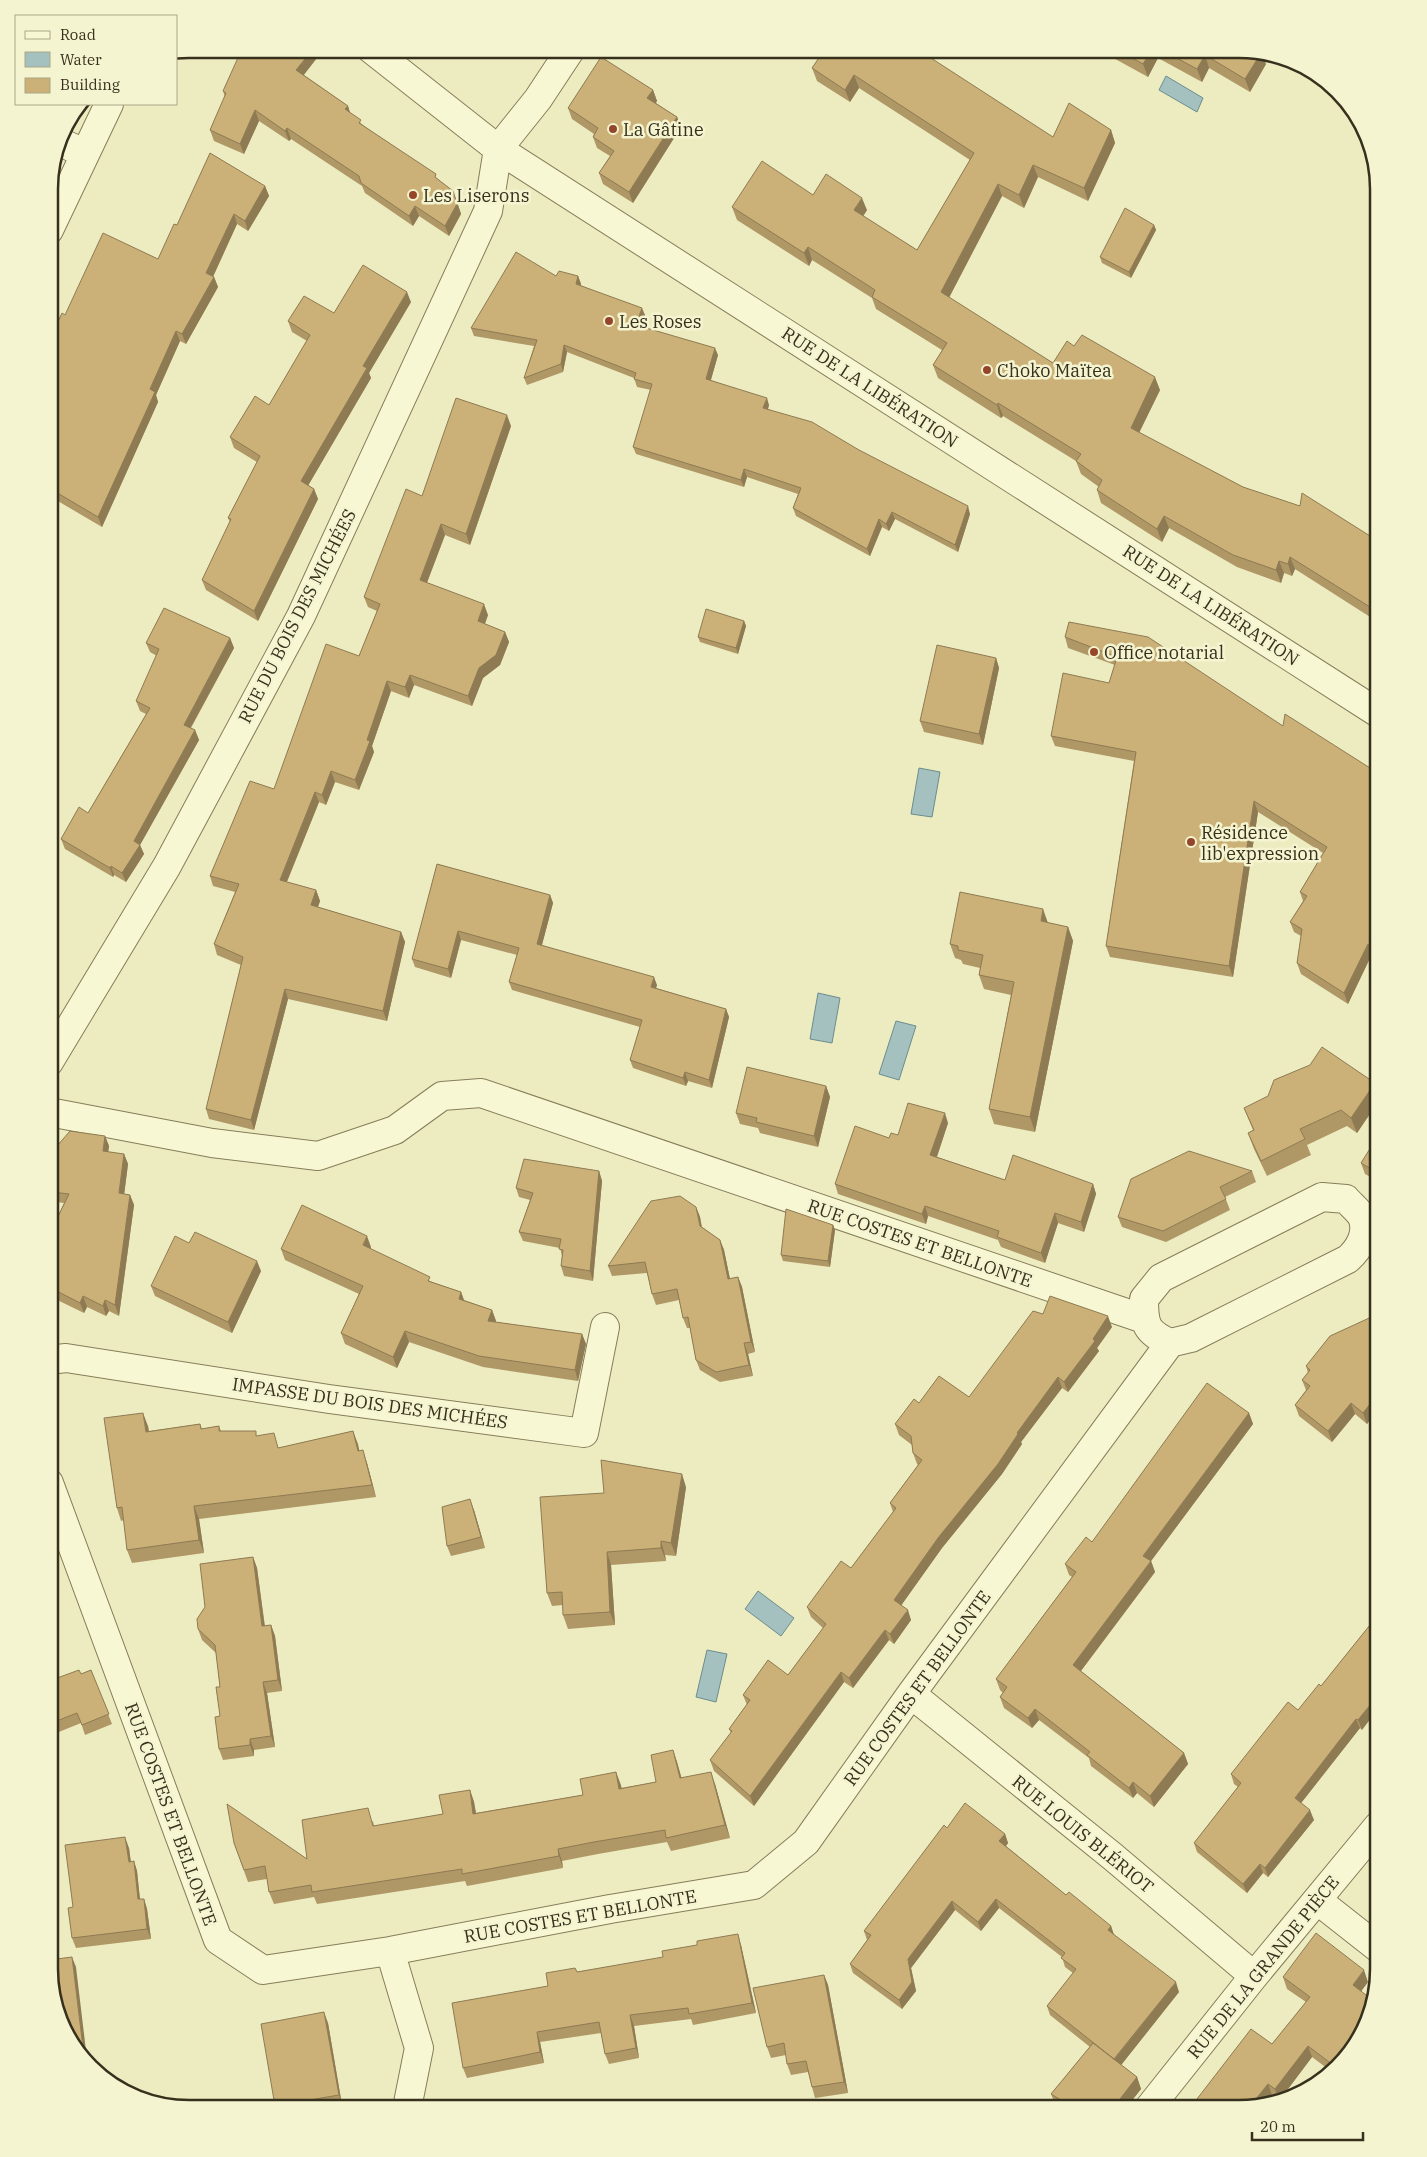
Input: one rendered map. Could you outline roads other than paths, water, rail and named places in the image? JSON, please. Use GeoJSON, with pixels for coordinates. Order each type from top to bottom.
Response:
{"type":"FeatureCollection","features":[{"type":"Feature","properties":{"kind":"street","name":"RUE DE LA LIBÉRATION"},"geometry":{"type":"LineString","coordinates":[[382,58],[498,149],[1370,708]]}},
{"type":"Feature","properties":{"kind":"street"},"geometry":{"type":"LineString","coordinates":[[498,149],[538,99],[565,58]]}},
{"type":"Feature","properties":{"kind":"street"},"geometry":{"type":"LineString","coordinates":[[58,210],[108,105]]}},
{"type":"Feature","properties":{"kind":"street"},"geometry":{"type":"LineString","coordinates":[[65,144],[84,153]]}},
{"type":"Feature","properties":{"kind":"street","name":"RUE DU BOIS DES MICHÉES"},"geometry":{"type":"LineString","coordinates":[[58,1048],[167,866],[301,616],[488,211],[498,149]]}},
{"type":"Feature","properties":{"kind":"street","name":"RUE COSTES ET BELLONTE"},"geometry":{"type":"LineString","coordinates":[[57,1114],[212,1143],[318,1156],[395,1130],[442,1096],[481,1093],[1144,1319]]}},
{"type":"Feature","properties":{"kind":"street"},"geometry":{"type":"LineString","coordinates":[[1322,1197],[1346,1199],[1362,1216],[1364,1233],[1358,1250],[1348,1259],[1191,1338],[1170,1343],[1152,1335],[1144,1319],[1144,1299],[1161,1278],[1322,1197]]}},
{"type":"Feature","properties":{"kind":"street","name":"IMPASSE DU BOIS DES MICHÉES"},"geometry":{"type":"LineString","coordinates":[[57,1359],[66,1358],[330,1399],[584,1433],[605,1327]]}},
{"type":"Feature","properties":{"kind":"street","name":"RUE COSTES ET BELLONTE"},"geometry":{"type":"LineString","coordinates":[[57,1505],[218,1940],[263,1970],[390,1951],[610,1909],[754,1886],[806,1842],[911,1694],[1170,1343]]}},
{"type":"Feature","properties":{"kind":"street","name":"RUE LOUIS BLÉRIOT"},"geometry":{"type":"LineString","coordinates":[[911,1694],[1112,1856],[1254,1976]]}},
{"type":"Feature","properties":{"kind":"street","name":"RUE DE LA GRANDE PIÈCE"},"geometry":{"type":"LineString","coordinates":[[1155,2100],[1254,1976],[1370,1836]]}},
{"type":"Feature","properties":{"kind":"street"},"geometry":{"type":"LineString","coordinates":[[1317,1900],[1370,1942]]}},
{"type":"Feature","properties":{"kind":"street"},"geometry":{"type":"LineString","coordinates":[[390,1951],[419,2048],[409,2099]]}},
{"type":"Feature","properties":{"kind":"water"},"geometry":{"type":"Polygon","coordinates":[[[1166,76],[1203,98],[1197,112],[1159,90],[1166,76]]]}},
{"type":"Feature","properties":{"kind":"water"},"geometry":{"type":"Polygon","coordinates":[[[919,768],[940,772],[932,817],[911,814],[919,768]]]}},
{"type":"Feature","properties":{"kind":"water"},"geometry":{"type":"Polygon","coordinates":[[[818,993],[840,998],[832,1043],[810,1039],[818,993]]]}},
{"type":"Feature","properties":{"kind":"water"},"geometry":{"type":"Polygon","coordinates":[[[896,1021],[916,1026],[899,1080],[879,1074],[896,1021]]]}},
{"type":"Feature","properties":{"kind":"water"},"geometry":{"type":"Polygon","coordinates":[[[758,1591],[794,1618],[781,1636],[745,1609],[758,1591]]]}},
{"type":"Feature","properties":{"kind":"water"},"geometry":{"type":"Polygon","coordinates":[[[707,1650],[727,1654],[716,1702],[696,1697],[707,1650]]]}},
{"type":"Feature","properties":{"kind":"place","name":"La Gâtine"},"geometry":{"type":"Point","coordinates":[613,129]}},
{"type":"Feature","properties":{"kind":"place","name":"Les Liserons"},"geometry":{"type":"Point","coordinates":[413,195]}},
{"type":"Feature","properties":{"kind":"place","name":"Les Roses"},"geometry":{"type":"Point","coordinates":[609,321]}},
{"type":"Feature","properties":{"kind":"place","name":"Choko Maïtea"},"geometry":{"type":"Point","coordinates":[987,370]}},
{"type":"Feature","properties":{"kind":"place","name":"Office notarial"},"geometry":{"type":"Point","coordinates":[1094,652]}},
{"type":"Feature","properties":{"kind":"place","name":"Résidence lib'expression"},"geometry":{"type":"Point","coordinates":[1191,842]}}]}
